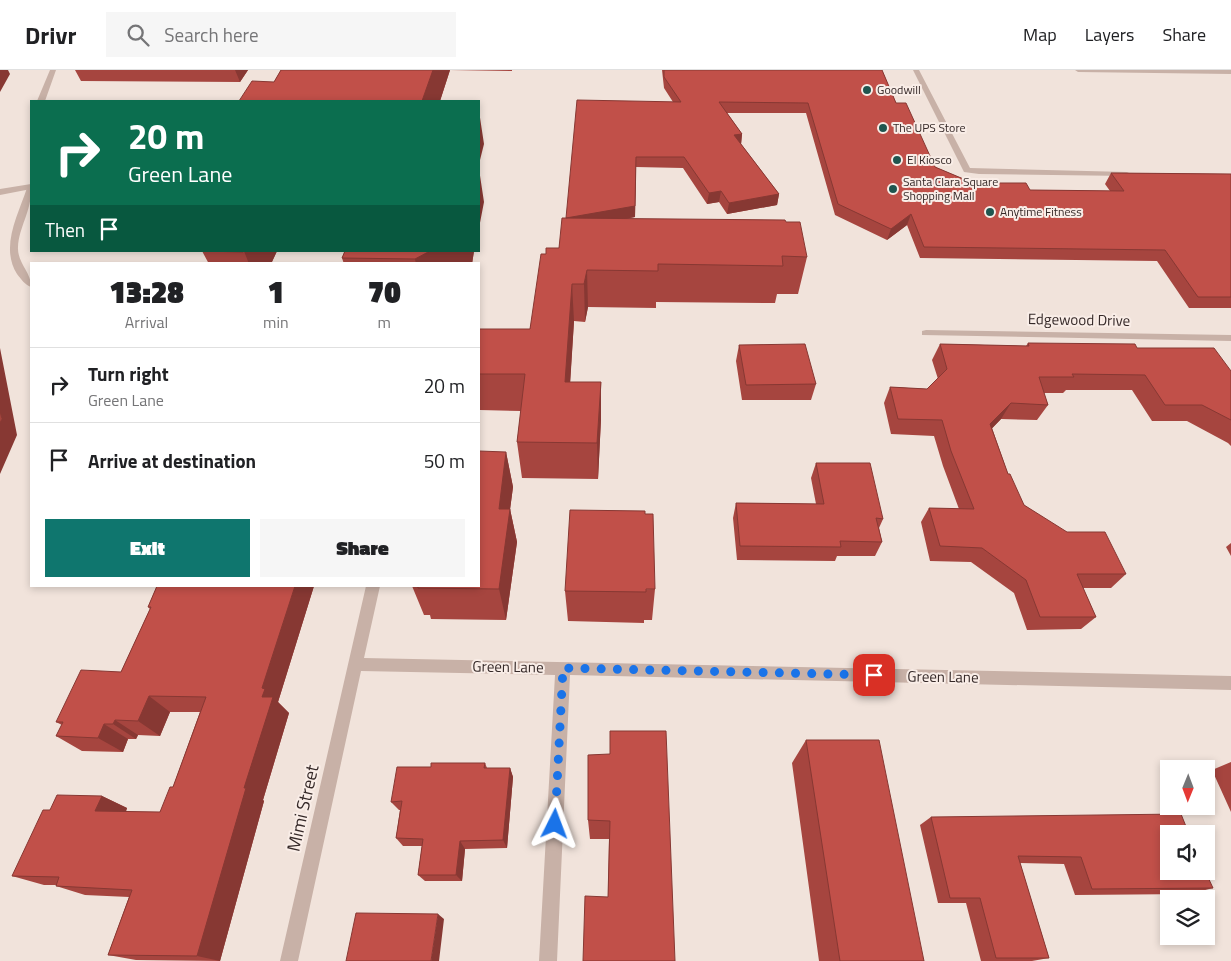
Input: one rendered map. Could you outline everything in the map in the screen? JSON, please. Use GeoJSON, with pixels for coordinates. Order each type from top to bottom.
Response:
{"type":"FeatureCollection","features":[{"type":"Feature","properties":{"kind":"street"},"geometry":{"type":"LineString","coordinates":[[41,100],[53,70]]}},
{"type":"Feature","properties":{"kind":"street"},"geometry":{"type":"LineString","coordinates":[[916,70],[967,170],[979,172],[1133,174]]}},
{"type":"Feature","properties":{"kind":"street"},"geometry":{"type":"LineString","coordinates":[[1078,70],[1231,72]]}},
{"type":"Feature","properties":{"kind":"street"},"geometry":{"type":"LineString","coordinates":[[0,192],[30,188]]}},
{"type":"Feature","properties":{"kind":"street"},"geometry":{"type":"LineString","coordinates":[[30,191],[13,246],[13,256],[19,271],[30,283]]}},
{"type":"Feature","properties":{"kind":"street","name":"Edgewood Drive"},"geometry":{"type":"LineString","coordinates":[[926,332],[1231,338]]}},
{"type":"Feature","properties":{"kind":"street","name":"Mimi Street"},"geometry":{"type":"LineString","coordinates":[[289,961],[373,587]]}},
{"type":"Feature","properties":{"kind":"street","name":"Green Lane"},"geometry":{"type":"LineString","coordinates":[[356,664],[1231,683]]}},
{"type":"Feature","properties":{"kind":"street"},"geometry":{"type":"LineString","coordinates":[[548,961],[563,668]]}},
{"type":"Feature","properties":{"kind":"building"},"geometry":{"type":"Polygon","coordinates":[[[281,70],[433,70],[422,100],[240,100],[252,81],[274,82],[281,70]]]}},
{"type":"Feature","properties":{"kind":"building"},"geometry":{"type":"Polygon","coordinates":[[[664,70],[882,70],[896,103],[906,103],[935,167],[973,183],[1026,183],[1030,190],[1124,191],[1111,173],[1231,174],[1231,297],[1198,297],[1165,250],[924,247],[911,214],[891,229],[838,204],[808,103],[719,102],[742,134],[734,135],[779,194],[729,203],[721,191],[709,193],[684,157],[636,157],[635,206],[566,218],[577,100],[681,102],[664,77],[664,70]]]}},
{"type":"Feature","properties":{"kind":"building"},"geometry":{"type":"Polygon","coordinates":[[[562,218],[785,220],[786,222],[800,222],[807,257],[782,256],[783,266],[658,264],[658,271],[587,270],[584,284],[572,284],[565,382],[601,382],[597,443],[517,442],[525,374],[480,374],[480,329],[530,329],[541,254],[546,254],[546,248],[559,248],[562,218]]]}},
{"type":"Feature","properties":{"kind":"building"},"geometry":{"type":"Polygon","coordinates":[[[345,252],[428,252],[415,259],[342,258],[345,252]]]}},
{"type":"Feature","properties":{"kind":"building"},"geometry":{"type":"Polygon","coordinates":[[[1028,343],[1135,344],[1137,348],[1214,348],[1231,371],[1231,420],[1202,405],[1165,405],[1145,375],[1072,374],[1074,377],[1039,377],[1048,405],[1011,403],[990,424],[1008,474],[1010,474],[1024,505],[1067,532],[1105,532],[1126,574],[1077,574],[1096,617],[1040,617],[1026,580],[982,548],[940,546],[929,508],[974,509],[951,451],[942,420],[898,419],[890,387],[927,389],[947,369],[940,344],[1029,346],[1028,343]]]}},
{"type":"Feature","properties":{"kind":"building"},"geometry":{"type":"Polygon","coordinates":[[[805,344],[816,384],[746,385],[739,345],[805,344]]]}},
{"type":"Feature","properties":{"kind":"building"},"geometry":{"type":"Polygon","coordinates":[[[480,451],[506,452],[499,509],[510,509],[499,589],[418,588],[480,587],[480,451]]]}},
{"type":"Feature","properties":{"kind":"building"},"geometry":{"type":"Polygon","coordinates":[[[816,463],[870,463],[883,519],[876,518],[882,542],[840,541],[841,547],[740,546],[736,503],[824,504],[816,463]]]}},
{"type":"Feature","properties":{"kind":"building"},"geometry":{"type":"Polygon","coordinates":[[[570,510],[645,511],[645,514],[653,514],[655,589],[646,589],[646,592],[565,591],[570,510]]]}},
{"type":"Feature","properties":{"kind":"building"},"geometry":{"type":"Polygon","coordinates":[[[157,587],[295,587],[262,688],[265,689],[262,697],[273,697],[244,788],[246,788],[197,956],[108,955],[132,890],[56,886],[59,877],[12,876],[43,810],[50,810],[57,795],[102,796],[95,811],[160,812],[170,787],[173,787],[206,697],[149,696],[138,721],[115,720],[113,724],[104,724],[98,738],[56,736],[63,722],[56,722],[81,670],[121,672],[151,607],[148,607],[157,587]]]}},
{"type":"Feature","properties":{"kind":"building"},"geometry":{"type":"Polygon","coordinates":[[[610,731],[666,731],[675,961],[583,961],[585,896],[608,897],[610,821],[588,820],[588,755],[610,754],[610,731]]]}},
{"type":"Feature","properties":{"kind":"building"},"geometry":{"type":"Polygon","coordinates":[[[806,740],[879,740],[924,961],[840,961],[806,740]]]}},
{"type":"Feature","properties":{"kind":"building"},"geometry":{"type":"Polygon","coordinates":[[[431,763],[485,763],[484,768],[510,768],[503,840],[460,841],[456,875],[418,875],[423,839],[396,838],[402,801],[391,802],[397,767],[431,767],[431,763]]]}},
{"type":"Feature","properties":{"kind":"building"},"geometry":{"type":"Polygon","coordinates":[[[1181,815],[1185,825],[1160,825],[1160,880],[1209,880],[1213,888],[1092,889],[1081,857],[1018,856],[1049,958],[996,958],[980,898],[950,898],[931,817],[1181,815]]]}},
{"type":"Feature","properties":{"kind":"building"},"geometry":{"type":"Polygon","coordinates":[[[356,913],[438,914],[431,961],[346,961],[356,913]]]}},
{"type":"Feature","properties":{"kind":"place","name":"Goodwill"},"geometry":{"type":"Point","coordinates":[867,90]}},
{"type":"Feature","properties":{"kind":"place","name":"The UPS Store"},"geometry":{"type":"Point","coordinates":[883,128]}},
{"type":"Feature","properties":{"kind":"place","name":"El Kiosco"},"geometry":{"type":"Point","coordinates":[897,160]}},
{"type":"Feature","properties":{"kind":"place","name":"Santa Clara Square Shopping Mall"},"geometry":{"type":"Point","coordinates":[893,189]}},
{"type":"Feature","properties":{"kind":"place","name":"Anytime Fitness"},"geometry":{"type":"Point","coordinates":[990,212]}},
{"type":"Feature","properties":{"kind":"route"},"geometry":{"type":"LineString","coordinates":[[555,824],[563,668],[874,675]]}}]}
